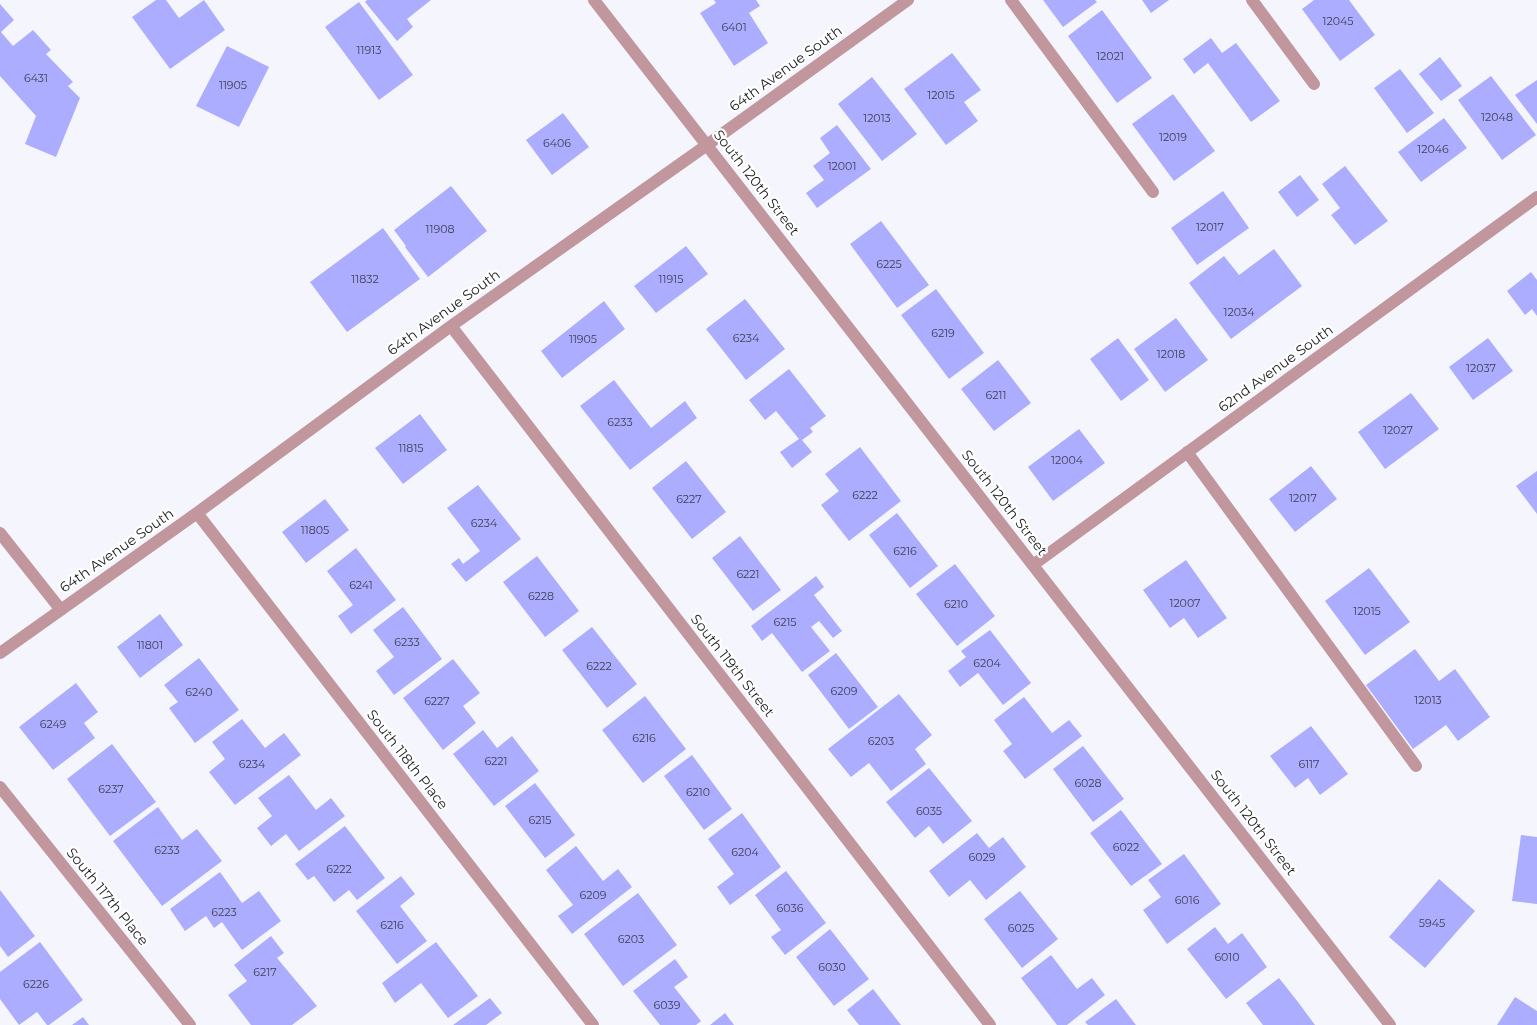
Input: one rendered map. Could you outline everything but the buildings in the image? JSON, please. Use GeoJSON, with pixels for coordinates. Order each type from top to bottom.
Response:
{"type":"FeatureCollection","features":[{"type":"Feature","properties":{"kind":"street","name":"South 120th Street"},"geometry":{"type":"LineString","coordinates":[[594,0],[1390,1025]]}},
{"type":"Feature","properties":{"kind":"street","name":"64th Avenue South"},"geometry":{"type":"LineString","coordinates":[[0,653],[197,513],[451,326],[908,0]]}},
{"type":"Feature","properties":{"kind":"street"},"geometry":{"type":"LineString","coordinates":[[1011,0],[1153,192]]}},
{"type":"Feature","properties":{"kind":"street"},"geometry":{"type":"LineString","coordinates":[[1252,0],[1314,84]]}},
{"type":"Feature","properties":{"kind":"street","name":"62nd Avenue South"},"geometry":{"type":"LineString","coordinates":[[1033,565],[1537,197]]}},
{"type":"Feature","properties":{"kind":"street","name":"South 119th Street"},"geometry":{"type":"LineString","coordinates":[[451,326],[990,1025]]}},
{"type":"Feature","properties":{"kind":"street"},"geometry":{"type":"LineString","coordinates":[[1187,452],[1416,766]]}},
{"type":"Feature","properties":{"kind":"street","name":"South 118th Place"},"geometry":{"type":"LineString","coordinates":[[197,513],[593,1025]]}},
{"type":"Feature","properties":{"kind":"street"},"geometry":{"type":"LineString","coordinates":[[0,533],[61,610]]}},
{"type":"Feature","properties":{"kind":"street","name":"South 117th Place"},"geometry":{"type":"LineString","coordinates":[[0,787],[190,1025]]}}]}
